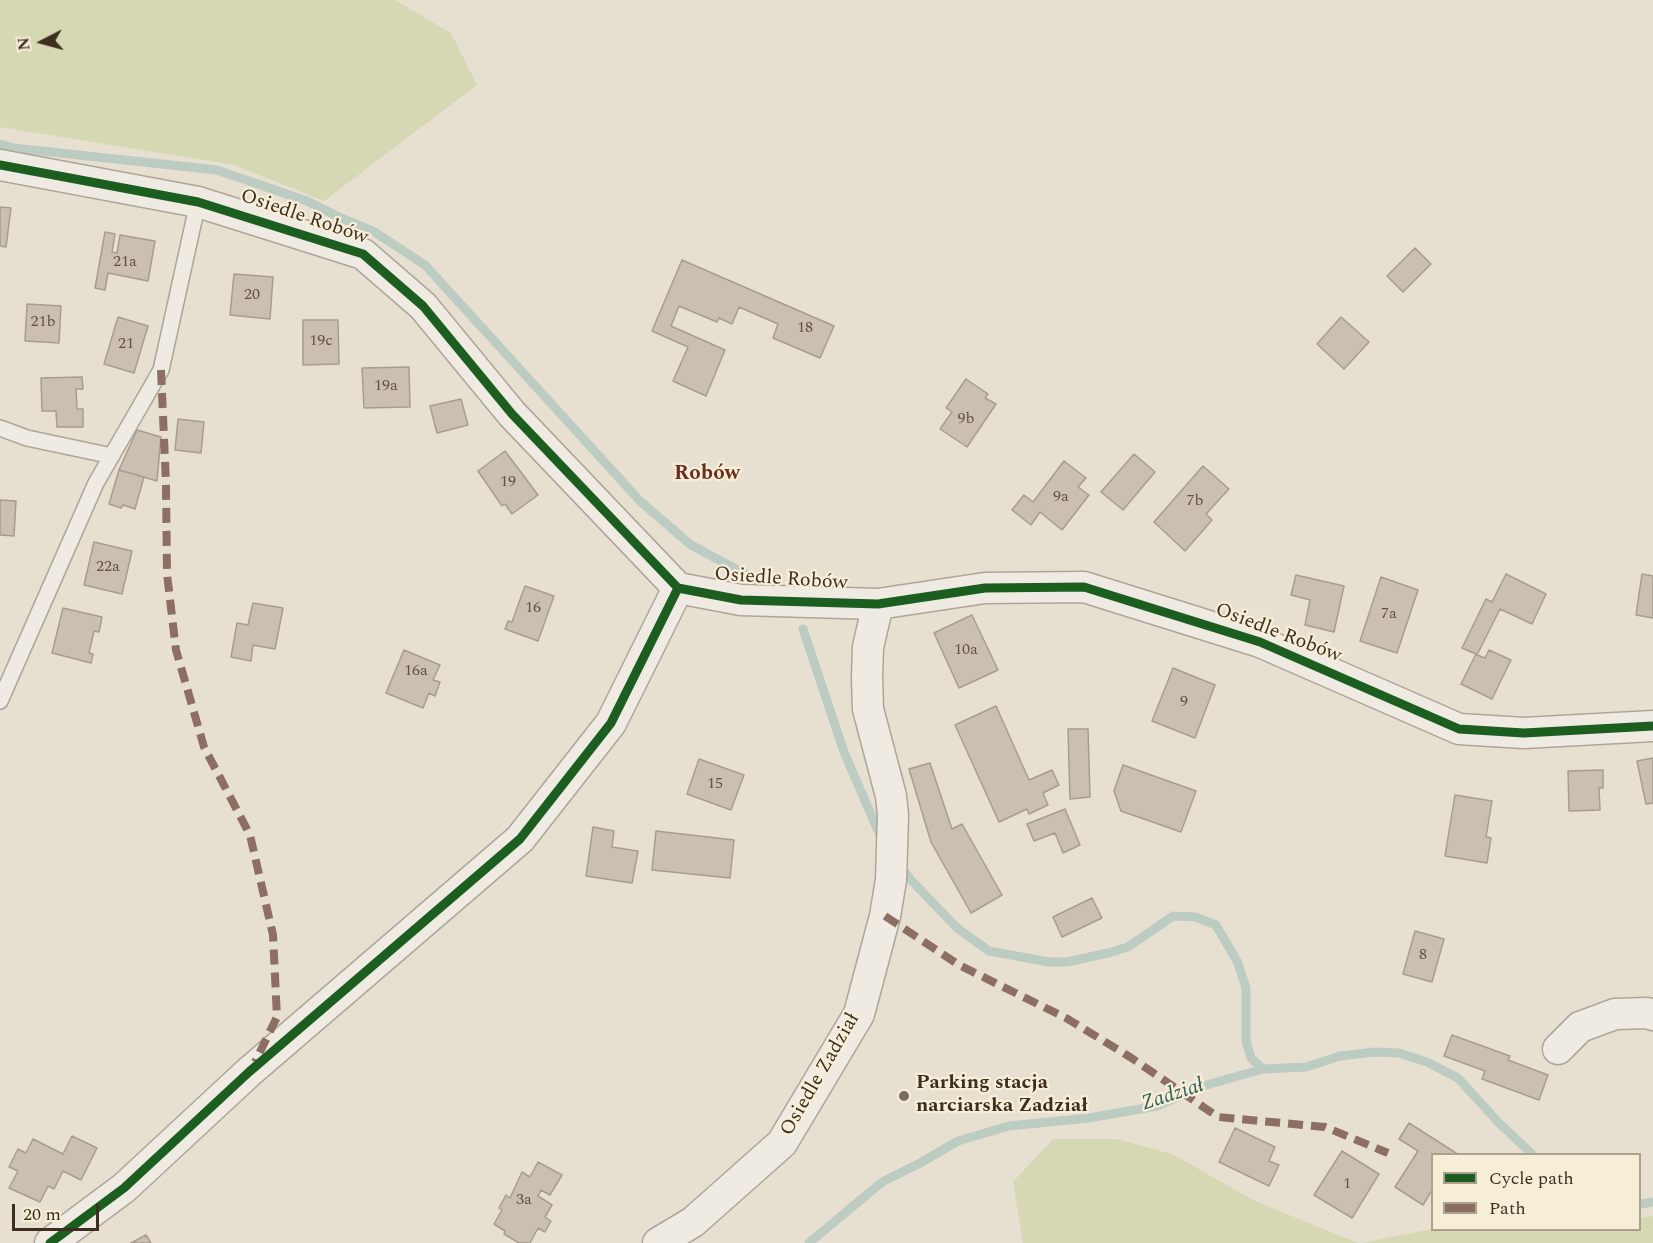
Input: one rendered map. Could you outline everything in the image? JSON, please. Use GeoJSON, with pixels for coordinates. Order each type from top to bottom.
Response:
{"type":"FeatureCollection","features":[{"type":"Feature","properties":{"kind":"street","name":"Osiedle Robów"},"geometry":{"type":"LineString","coordinates":[[0,165],[198,202],[363,254],[423,306],[512,414],[678,588],[741,600],[878,603],[985,588],[1084,587],[1260,642],[1459,729],[1524,733],[1653,726]]}},
{"type":"Feature","properties":{"kind":"street"},"geometry":{"type":"LineString","coordinates":[[50,1243],[124,1188],[249,1072],[520,838],[611,723],[678,588]]}},
{"type":"Feature","properties":{"kind":"street","name":"Osiedle Zadział"},"geometry":{"type":"LineString","coordinates":[[658,1243],[693,1222],[782,1143],[859,1014],[885,916],[891,880],[893,815],[891,796],[868,709],[868,647],[878,603]]}},
{"type":"Feature","properties":{"kind":"street"},"geometry":{"type":"LineString","coordinates":[[1558,1049],[1580,1027],[1615,1014],[1647,1013],[1653,1015]]}},
{"type":"Feature","properties":{"kind":"lane"},"geometry":{"type":"LineString","coordinates":[[0,701],[96,483],[161,370],[198,202]]}},
{"type":"Feature","properties":{"kind":"lane"},"geometry":{"type":"LineString","coordinates":[[0,428],[27,438],[112,456]]}},
{"type":"Feature","properties":{"kind":"green space"},"geometry":{"type":"Polygon","coordinates":[[[0,0],[395,0],[451,33],[477,85],[324,201],[234,165],[0,127],[0,0]]]}},
{"type":"Feature","properties":{"kind":"green space"},"geometry":{"type":"Polygon","coordinates":[[[1053,1139],[1117,1139],[1172,1154],[1255,1201],[1358,1243],[1023,1243],[1013,1182],[1053,1139]]]}},
{"type":"Feature","properties":{"kind":"green space"},"geometry":{"type":"Polygon","coordinates":[[[1653,1216],[1653,1243],[1362,1243],[1431,1229],[1641,1231],[1641,1218],[1653,1216]]]}},
{"type":"Feature","properties":{"kind":"building"},"geometry":{"type":"Polygon","coordinates":[[[0,207],[11,208],[6,247],[0,246],[0,207]]]}},
{"type":"Feature","properties":{"kind":"building"},"geometry":{"type":"Polygon","coordinates":[[[105,232],[115,234],[112,252],[117,253],[120,235],[155,241],[148,281],[108,273],[105,290],[95,288],[105,232]]]}},
{"type":"Feature","properties":{"kind":"building"},"geometry":{"type":"Polygon","coordinates":[[[1415,248],[1431,264],[1403,292],[1387,276],[1415,248]]]}},
{"type":"Feature","properties":{"kind":"building"},"geometry":{"type":"Polygon","coordinates":[[[682,260],[834,326],[820,358],[773,338],[778,324],[739,307],[732,324],[719,318],[717,322],[679,306],[671,326],[725,350],[706,396],[673,381],[688,347],[652,331],[682,260]]]}},
{"type":"Feature","properties":{"kind":"building"},"geometry":{"type":"Polygon","coordinates":[[[234,274],[273,277],[270,319],[230,315],[234,274]]]}},
{"type":"Feature","properties":{"kind":"building"},"geometry":{"type":"Polygon","coordinates":[[[27,304],[61,306],[59,343],[25,341],[27,304]]]}},
{"type":"Feature","properties":{"kind":"building"},"geometry":{"type":"Polygon","coordinates":[[[118,317],[148,326],[134,373],[104,364],[118,317]]]}},
{"type":"Feature","properties":{"kind":"building"},"geometry":{"type":"Polygon","coordinates":[[[1341,317],[1369,342],[1344,369],[1317,344],[1341,317]]]}},
{"type":"Feature","properties":{"kind":"building"},"geometry":{"type":"Polygon","coordinates":[[[303,320],[338,320],[339,364],[303,365],[303,320]]]}},
{"type":"Feature","properties":{"kind":"building"},"geometry":{"type":"Polygon","coordinates":[[[409,367],[410,407],[364,408],[362,368],[409,367]]]}},
{"type":"Feature","properties":{"kind":"building"},"geometry":{"type":"Polygon","coordinates":[[[82,377],[83,389],[76,389],[77,409],[83,409],[83,427],[57,427],[56,411],[42,411],[41,378],[82,377]]]}},
{"type":"Feature","properties":{"kind":"building"},"geometry":{"type":"Polygon","coordinates":[[[966,379],[988,394],[985,398],[996,404],[967,447],[940,429],[952,412],[946,408],[966,379]]]}},
{"type":"Feature","properties":{"kind":"building"},"geometry":{"type":"Polygon","coordinates":[[[461,399],[468,425],[437,433],[430,406],[461,399]]]}},
{"type":"Feature","properties":{"kind":"building"},"geometry":{"type":"Polygon","coordinates":[[[178,419],[204,422],[201,453],[175,450],[178,419]]]}},
{"type":"Feature","properties":{"kind":"building"},"geometry":{"type":"Polygon","coordinates":[[[137,430],[161,437],[157,481],[119,470],[137,430]]]}},
{"type":"Feature","properties":{"kind":"building"},"geometry":{"type":"Polygon","coordinates":[[[505,451],[538,495],[512,514],[505,504],[502,506],[478,471],[505,451]]]}},
{"type":"Feature","properties":{"kind":"building"},"geometry":{"type":"Polygon","coordinates":[[[1134,454],[1155,472],[1123,510],[1101,492],[1134,454]]]}},
{"type":"Feature","properties":{"kind":"building"},"geometry":{"type":"Polygon","coordinates":[[[1064,461],[1086,478],[1078,487],[1089,495],[1062,530],[1040,512],[1031,525],[1012,510],[1024,495],[1033,502],[1064,461]]]}},
{"type":"Feature","properties":{"kind":"building"},"geometry":{"type":"Polygon","coordinates":[[[1203,466],[1229,489],[1206,514],[1212,520],[1185,551],[1154,522],[1203,466]]]}},
{"type":"Feature","properties":{"kind":"building"},"geometry":{"type":"Polygon","coordinates":[[[119,470],[144,477],[135,509],[109,504],[119,470]]]}},
{"type":"Feature","properties":{"kind":"building"},"geometry":{"type":"Polygon","coordinates":[[[0,500],[16,501],[14,536],[0,535],[0,500]]]}},
{"type":"Feature","properties":{"kind":"building"},"geometry":{"type":"Polygon","coordinates":[[[94,542],[132,551],[122,594],[84,585],[94,542]]]}},
{"type":"Feature","properties":{"kind":"building"},"geometry":{"type":"Polygon","coordinates":[[[1506,574],[1546,594],[1532,624],[1500,609],[1477,655],[1485,658],[1489,650],[1511,660],[1492,699],[1461,684],[1476,654],[1462,648],[1486,599],[1492,602],[1506,574]]]}},
{"type":"Feature","properties":{"kind":"building"},"geometry":{"type":"Polygon","coordinates":[[[1642,574],[1653,576],[1653,618],[1636,615],[1642,574]]]}},
{"type":"Feature","properties":{"kind":"building"},"geometry":{"type":"Polygon","coordinates":[[[1296,575],[1344,586],[1334,632],[1305,625],[1310,600],[1291,595],[1296,575]]]}},
{"type":"Feature","properties":{"kind":"building"},"geometry":{"type":"Polygon","coordinates":[[[1381,577],[1418,590],[1397,653],[1360,641],[1381,577]]]}},
{"type":"Feature","properties":{"kind":"building"},"geometry":{"type":"Polygon","coordinates":[[[525,586],[554,596],[538,641],[505,629],[508,621],[512,622],[525,586]]]}},
{"type":"Feature","properties":{"kind":"building"},"geometry":{"type":"Polygon","coordinates":[[[253,603],[283,608],[275,649],[253,645],[251,661],[231,657],[237,623],[248,625],[253,603]]]}},
{"type":"Feature","properties":{"kind":"building"},"geometry":{"type":"Polygon","coordinates":[[[63,608],[102,617],[99,632],[94,631],[89,653],[93,654],[91,663],[52,653],[63,608]]]}},
{"type":"Feature","properties":{"kind":"building"},"geometry":{"type":"Polygon","coordinates":[[[972,615],[998,670],[959,688],[934,633],[972,615]]]}},
{"type":"Feature","properties":{"kind":"building"},"geometry":{"type":"Polygon","coordinates":[[[404,650],[440,665],[433,680],[440,682],[435,696],[429,693],[423,708],[386,693],[404,650]]]}},
{"type":"Feature","properties":{"kind":"building"},"geometry":{"type":"Polygon","coordinates":[[[1173,668],[1215,685],[1195,738],[1152,721],[1173,668]]]}},
{"type":"Feature","properties":{"kind":"building"},"geometry":{"type":"Polygon","coordinates":[[[996,706],[1029,780],[1052,770],[1059,785],[1043,793],[1048,805],[1029,814],[1027,809],[999,822],[955,725],[996,706]]]}},
{"type":"Feature","properties":{"kind":"building"},"geometry":{"type":"Polygon","coordinates":[[[1068,729],[1088,729],[1090,797],[1070,799],[1068,729]]]}},
{"type":"Feature","properties":{"kind":"building"},"geometry":{"type":"Polygon","coordinates":[[[1653,758],[1653,803],[1646,804],[1637,761],[1653,758]]]}},
{"type":"Feature","properties":{"kind":"building"},"geometry":{"type":"Polygon","coordinates":[[[699,759],[744,775],[731,810],[687,794],[699,759]]]}},
{"type":"Feature","properties":{"kind":"building"},"geometry":{"type":"Polygon","coordinates":[[[930,763],[952,829],[962,824],[1002,895],[971,913],[931,842],[909,769],[930,763]]]}},
{"type":"Feature","properties":{"kind":"building"},"geometry":{"type":"Polygon","coordinates":[[[1123,765],[1196,791],[1181,832],[1121,811],[1114,791],[1123,765]]]}},
{"type":"Feature","properties":{"kind":"building"},"geometry":{"type":"Polygon","coordinates":[[[1603,770],[1603,788],[1599,788],[1600,810],[1569,811],[1568,771],[1603,770]]]}},
{"type":"Feature","properties":{"kind":"building"},"geometry":{"type":"Polygon","coordinates":[[[1455,795],[1492,801],[1486,837],[1491,838],[1487,863],[1445,856],[1455,795]]]}},
{"type":"Feature","properties":{"kind":"building"},"geometry":{"type":"Polygon","coordinates":[[[1065,809],[1080,845],[1063,853],[1055,833],[1034,841],[1027,824],[1065,809]]]}},
{"type":"Feature","properties":{"kind":"building"},"geometry":{"type":"Polygon","coordinates":[[[593,827],[614,831],[612,847],[638,851],[632,883],[586,876],[593,827]]]}},
{"type":"Feature","properties":{"kind":"building"},"geometry":{"type":"Polygon","coordinates":[[[656,831],[734,840],[730,878],[652,870],[656,831]]]}},
{"type":"Feature","properties":{"kind":"building"},"geometry":{"type":"Polygon","coordinates":[[[1092,898],[1102,918],[1062,937],[1053,917],[1092,898]]]}},
{"type":"Feature","properties":{"kind":"building"},"geometry":{"type":"Polygon","coordinates":[[[1415,931],[1444,939],[1432,982],[1403,974],[1415,931]]]}},
{"type":"Feature","properties":{"kind":"building"},"geometry":{"type":"Polygon","coordinates":[[[1452,1035],[1510,1056],[1508,1060],[1548,1075],[1539,1100],[1482,1079],[1485,1071],[1444,1056],[1452,1035]]]}},
{"type":"Feature","properties":{"kind":"building"},"geometry":{"type":"Polygon","coordinates":[[[1409,1123],[1456,1153],[1431,1153],[1431,1192],[1423,1205],[1395,1187],[1418,1151],[1399,1139],[1409,1123]]]}},
{"type":"Feature","properties":{"kind":"building"},"geometry":{"type":"Polygon","coordinates":[[[1235,1128],[1275,1147],[1269,1161],[1279,1165],[1269,1186],[1219,1162],[1235,1128]]]}},
{"type":"Feature","properties":{"kind":"building"},"geometry":{"type":"Polygon","coordinates":[[[72,1136],[97,1148],[81,1180],[63,1171],[54,1189],[48,1186],[40,1202],[9,1188],[18,1171],[9,1167],[18,1149],[26,1153],[33,1139],[63,1154],[72,1136]]]}},
{"type":"Feature","properties":{"kind":"building"},"geometry":{"type":"Polygon","coordinates":[[[1342,1151],[1379,1174],[1352,1218],[1314,1195],[1342,1151]]]}},
{"type":"Feature","properties":{"kind":"building"},"geometry":{"type":"Polygon","coordinates":[[[538,1162],[562,1175],[550,1195],[541,1190],[538,1196],[552,1205],[545,1217],[551,1221],[545,1232],[538,1228],[530,1243],[519,1243],[504,1234],[505,1231],[494,1224],[502,1210],[499,1208],[506,1195],[510,1198],[522,1172],[530,1177],[538,1162]]]}},
{"type":"Feature","properties":{"kind":"building"},"geometry":{"type":"Polygon","coordinates":[[[146,1235],[151,1243],[131,1243],[146,1235]]]}},
{"type":"Feature","properties":{"kind":"waterway"},"geometry":{"type":"LineString","coordinates":[[0,144],[14,148],[217,170],[307,201],[373,231],[425,265],[640,501],[691,545],[775,590]]}},
{"type":"Feature","properties":{"kind":"waterway"},"geometry":{"type":"LineString","coordinates":[[803,629],[844,752],[882,840]]}},
{"type":"Feature","properties":{"kind":"waterway"},"geometry":{"type":"LineString","coordinates":[[899,864],[910,879],[957,928],[989,951],[1049,962],[1067,962],[1128,947],[1173,916],[1195,917],[1216,925],[1238,963],[1246,988],[1246,1041],[1251,1058],[1263,1069]]}},
{"type":"Feature","properties":{"kind":"waterway","name":"Zadział"},"geometry":{"type":"LineString","coordinates":[[809,1243],[882,1182],[958,1141],[1009,1126],[1089,1118],[1157,1106],[1203,1086],[1263,1069],[1306,1067],[1340,1056],[1375,1052],[1399,1053],[1427,1062],[1458,1078],[1498,1122],[1531,1153]]}},
{"type":"Feature","properties":{"kind":"waterway","name":"Zadział"},"geometry":{"type":"LineString","coordinates":[[1641,1204],[1653,1202]]}},
{"type":"Feature","properties":{"kind":"marked path"},"geometry":{"type":"LineString","coordinates":[[161,370],[167,574],[176,650],[204,747],[250,835],[273,935],[277,1017],[255,1062]]}},
{"type":"Feature","properties":{"kind":"marked path"},"geometry":{"type":"LineString","coordinates":[[885,916],[959,965],[1066,1018],[1130,1057],[1218,1117],[1325,1127],[1388,1153]]}},
{"type":"Feature","properties":{"kind":"cycle path"},"geometry":{"type":"LineString","coordinates":[[0,165],[198,202],[363,254],[423,306],[512,414],[678,588],[741,600],[878,604],[985,588],[1084,587],[1260,642],[1459,729],[1524,733],[1653,726]]}},
{"type":"Feature","properties":{"kind":"cycle path"},"geometry":{"type":"LineString","coordinates":[[50,1243],[124,1188],[249,1072],[520,839],[611,723],[678,588]]}},
{"type":"Feature","properties":{"kind":"place","name":"Parking stacja narciarska Zadział"},"geometry":{"type":"Point","coordinates":[904,1096]}},
{"type":"Feature","properties":{"kind":"district","name":"Robów"},"geometry":{"type":"Point","coordinates":[707,475]}}]}
